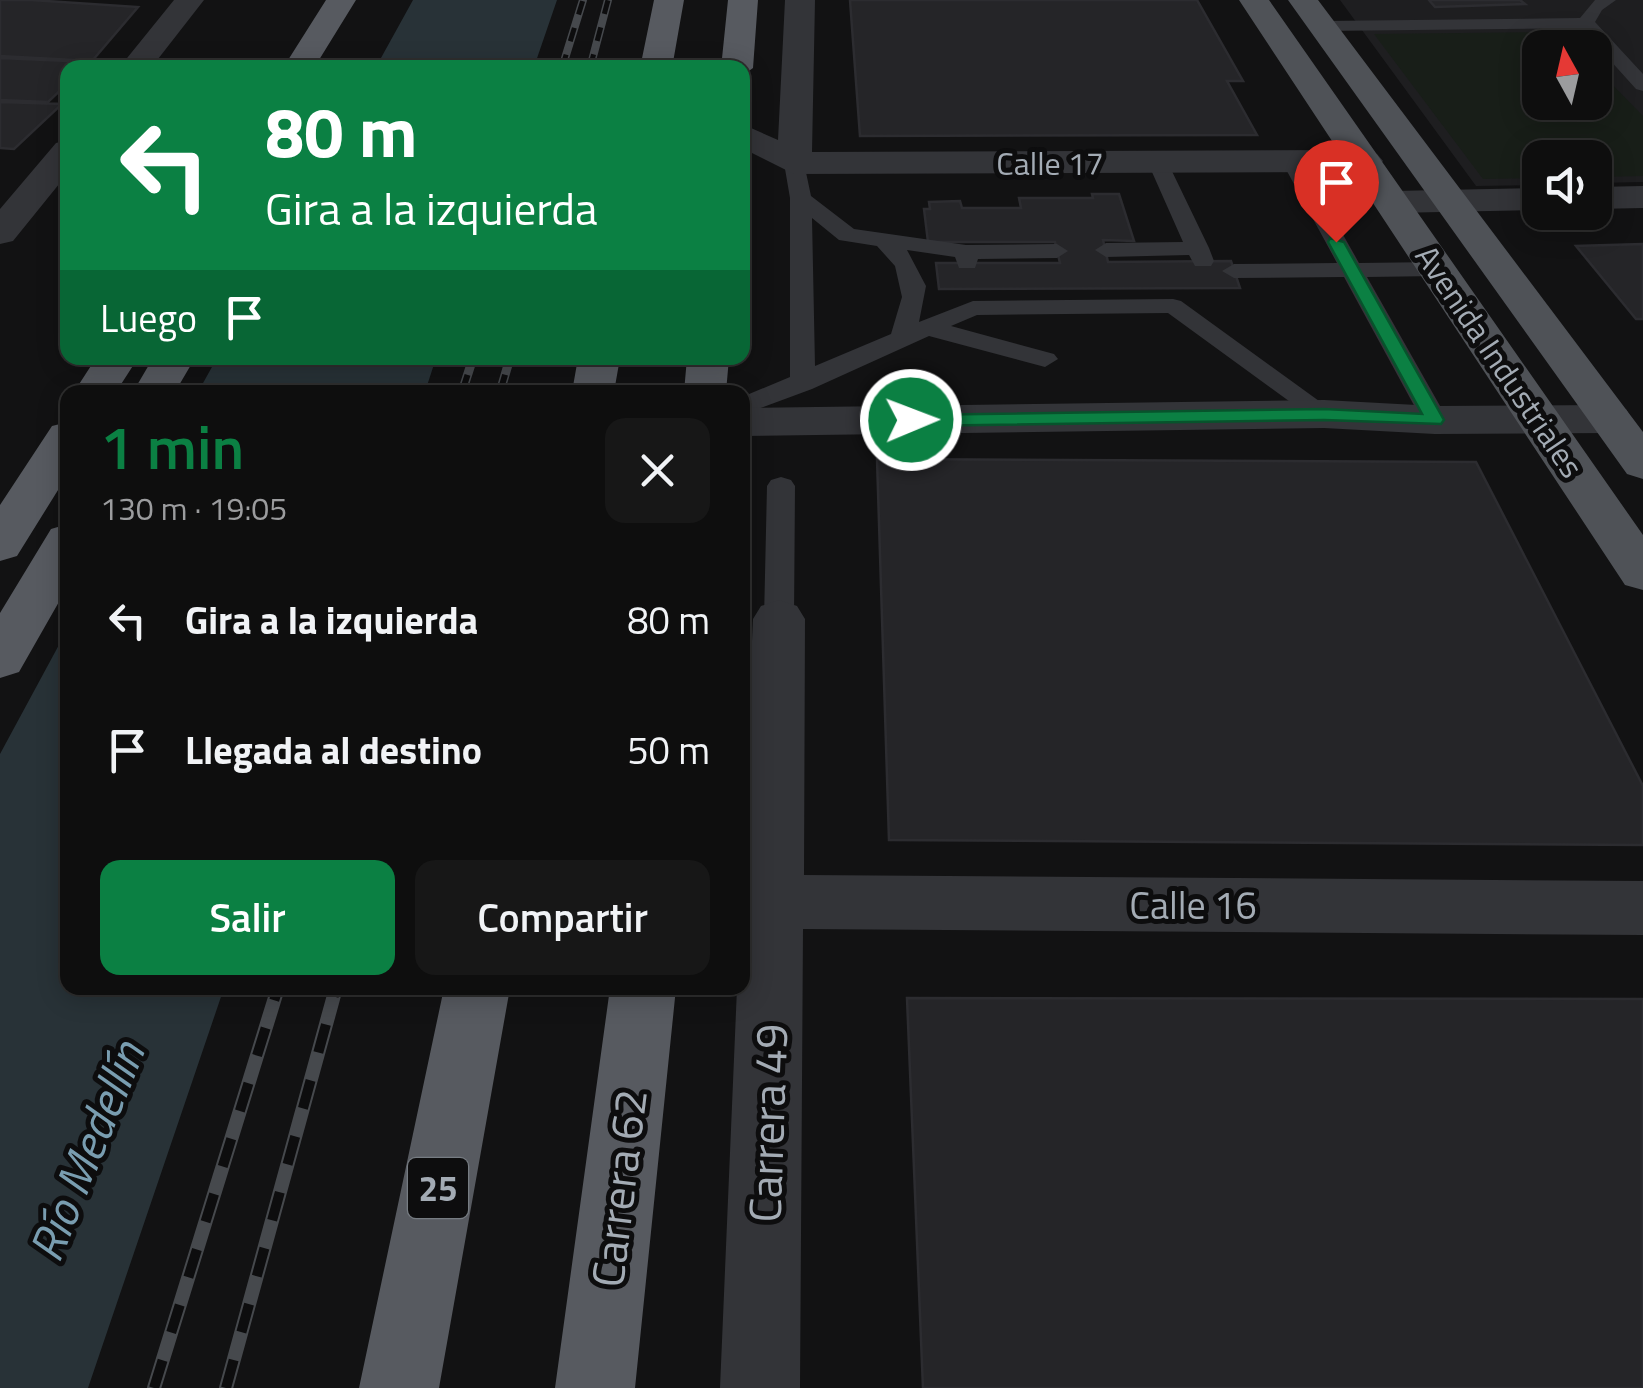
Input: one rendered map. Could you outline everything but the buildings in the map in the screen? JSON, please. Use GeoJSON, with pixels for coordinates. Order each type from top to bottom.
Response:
{"type":"FeatureCollection","features":[{"type":"Feature","properties":{"kind":"highway"},"geometry":{"type":"LineString","coordinates":[[303,60],[341,0]]}},
{"type":"Feature","properties":{"kind":"highway"},"geometry":{"type":"LineString","coordinates":[[658,60],[669,0]]}},
{"type":"Feature","properties":{"kind":"highway"},"geometry":{"type":"LineString","coordinates":[[737,60],[743,0]]}},
{"type":"Feature","properties":{"kind":"highway"},"geometry":{"type":"LineString","coordinates":[[3,536],[60,448]]}},
{"type":"Feature","properties":{"kind":"highway"},"geometry":{"type":"LineString","coordinates":[[0,658],[60,556]]}},
{"type":"Feature","properties":{"kind":"highway","name":"25"},"geometry":{"type":"LineString","coordinates":[[399,1388],[476,995]]}},
{"type":"Feature","properties":{"kind":"highway","name":"Carrera 62"},"geometry":{"type":"LineString","coordinates":[[595,1388],[642,995]]}},
{"type":"Feature","properties":{"kind":"main road","name":"Avenida Industriales"},"geometry":{"type":"LineString","coordinates":[[1254,0],[1643,573]]}},
{"type":"Feature","properties":{"kind":"main road","name":"Avenida Industriales"},"geometry":{"type":"LineString","coordinates":[[1313,13],[1643,464]]}},
{"type":"Feature","properties":{"kind":"street"},"geometry":{"type":"LineString","coordinates":[[140,60],[189,0]]}},
{"type":"Feature","properties":{"kind":"street"},"geometry":{"type":"LineString","coordinates":[[794,163],[800,0]]}},
{"type":"Feature","properties":{"kind":"street","name":"Calle 17"},"geometry":{"type":"LineString","coordinates":[[750,138],[794,163],[1365,161]]}},
{"type":"Feature","properties":{"kind":"street"},"geometry":{"type":"LineString","coordinates":[[0,233],[60,160]]}},
{"type":"Feature","properties":{"kind":"street"},"geometry":{"type":"LineString","coordinates":[[1612,198],[1643,197]]}},
{"type":"Feature","properties":{"kind":"street"},"geometry":{"type":"LineString","coordinates":[[1393,202],[1522,199]]}},
{"type":"Feature","properties":{"kind":"street"},"geometry":{"type":"LineString","coordinates":[[750,422],[1324,414],[1434,420],[1610,419]]}},
{"type":"Feature","properties":{"kind":"street","name":"Carrera 49"},"geometry":{"type":"LineString","coordinates":[[760,1388],[758,902],[779,619]]}},
{"type":"Feature","properties":{"kind":"street","name":"Calle 16"},"geometry":{"type":"LineString","coordinates":[[758,902],[1643,908]]}},
{"type":"Feature","properties":{"kind":"lane"},"geometry":{"type":"LineString","coordinates":[[1556,0],[1586,23],[1643,85]]}},
{"type":"Feature","properties":{"kind":"lane"},"geometry":{"type":"LineString","coordinates":[[1586,23],[1595,7],[1607,0]]}},
{"type":"Feature","properties":{"kind":"lane"},"geometry":{"type":"LineString","coordinates":[[1313,13],[1586,23]]}},
{"type":"Feature","properties":{"kind":"lane"},"geometry":{"type":"LineString","coordinates":[[1292,162],[1434,420]]}},
{"type":"Feature","properties":{"kind":"lane"},"geometry":{"type":"LineString","coordinates":[[794,163],[801,198],[803,384]]}},
{"type":"Feature","properties":{"kind":"lane"},"geometry":{"type":"LineString","coordinates":[[1106,250],[1200,255],[1158,163]]}},
{"type":"Feature","properties":{"kind":"lane"},"geometry":{"type":"LineString","coordinates":[[801,198],[848,235],[966,258],[1057,251]]}},
{"type":"Feature","properties":{"kind":"lane"},"geometry":{"type":"LineString","coordinates":[[884,240],[904,258],[917,292],[901,340]]}},
{"type":"Feature","properties":{"kind":"lane"},"geometry":{"type":"LineString","coordinates":[[1234,271],[1438,269]]}},
{"type":"Feature","properties":{"kind":"lane"},"geometry":{"type":"LineString","coordinates":[[1172,306],[1196,287]]}},
{"type":"Feature","properties":{"kind":"lane"},"geometry":{"type":"LineString","coordinates":[[750,404],[929,328],[972,299],[1172,306],[1324,414]]}},
{"type":"Feature","properties":{"kind":"lane"},"geometry":{"type":"LineString","coordinates":[[929,328],[1045,359]]}},
{"type":"Feature","properties":{"kind":"lane"},"geometry":{"type":"LineString","coordinates":[[779,619],[781,486]]}},
{"type":"Feature","properties":{"kind":"shaded area"},"geometry":{"type":"Polygon","coordinates":[[[1340,0],[1643,0],[1643,182],[1612,183],[1612,140],[1522,140],[1522,185],[1476,186],[1340,0]]]}},
{"type":"Feature","properties":{"kind":"shaded area"},"geometry":{"type":"Polygon","coordinates":[[[1522,32],[1522,120],[1612,120],[1612,84],[1643,116],[1643,176],[1612,177],[1612,140],[1522,140],[1522,178],[1483,179],[1374,34],[1522,32]]]}},
{"type":"Feature","properties":{"kind":"water"},"geometry":{"type":"Polygon","coordinates":[[[413,0],[557,0],[536,60],[380,60],[413,0]]]}},
{"type":"Feature","properties":{"kind":"water"},"geometry":{"type":"Polygon","coordinates":[[[213,365],[434,365],[427,385],[202,385],[213,365]]]}},
{"type":"Feature","properties":{"kind":"water","name":"Río Medellín"},"geometry":{"type":"Polygon","coordinates":[[[60,643],[60,995],[222,995],[88,1388],[0,1388],[0,754],[60,643]]]}},
{"type":"Feature","properties":{"kind":"railway"},"geometry":{"type":"LineString","coordinates":[[564,60],[583,0]]}},
{"type":"Feature","properties":{"kind":"railway"},"geometry":{"type":"LineString","coordinates":[[592,60],[608,0]]}},
{"type":"Feature","properties":{"kind":"railway"},"geometry":{"type":"LineString","coordinates":[[464,385],[471,365]]}},
{"type":"Feature","properties":{"kind":"railway"},"geometry":{"type":"LineString","coordinates":[[502,385],[508,365]]}},
{"type":"Feature","properties":{"kind":"railway"},"geometry":{"type":"LineString","coordinates":[[154,1388],[276,995]]}},
{"type":"Feature","properties":{"kind":"railway"},"geometry":{"type":"LineString","coordinates":[[226,1388],[334,995]]}},
{"type":"Feature","properties":{"kind":"route"},"geometry":{"type":"LineString","coordinates":[[911,420],[1324,414],[1434,420],[1336,242]]}}]}
